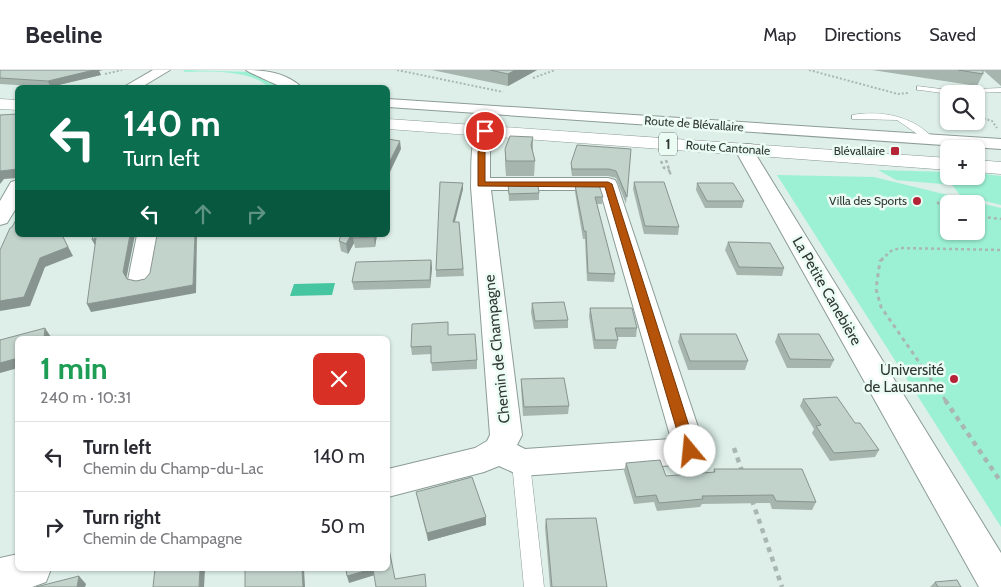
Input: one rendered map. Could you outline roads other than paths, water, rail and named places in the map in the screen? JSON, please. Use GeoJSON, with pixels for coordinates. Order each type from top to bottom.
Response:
{"type":"FeatureCollection","features":[{"type":"Feature","properties":{"kind":"main road"},"geometry":{"type":"LineString","coordinates":[[0,96],[15,96]]}},
{"type":"Feature","properties":{"kind":"main road"},"geometry":{"type":"LineString","coordinates":[[0,104],[15,105]]}},
{"type":"Feature","properties":{"kind":"main road"},"geometry":{"type":"LineString","coordinates":[[390,116],[601,130],[614,125],[626,124],[636,127],[637,132],[634,137],[628,138],[583,135],[554,136]]}},
{"type":"Feature","properties":{"kind":"main road","name":"Route Cantonale"},"geometry":{"type":"LineString","coordinates":[[390,124],[940,163]]}},
{"type":"Feature","properties":{"kind":"main road","name":"Route Cantonale"},"geometry":{"type":"LineString","coordinates":[[637,132],[940,154]]}},
{"type":"Feature","properties":{"kind":"main road"},"geometry":{"type":"LineString","coordinates":[[985,158],[1001,159]]}},
{"type":"Feature","properties":{"kind":"main road"},"geometry":{"type":"LineString","coordinates":[[985,167],[1001,168]]}},
{"type":"Feature","properties":{"kind":"street"},"geometry":{"type":"LineString","coordinates":[[135,85],[163,70]]}},
{"type":"Feature","properties":{"kind":"street"},"geometry":{"type":"LineString","coordinates":[[253,70],[272,76],[289,85]]}},
{"type":"Feature","properties":{"kind":"street","name":"Route de Blévallaire"},"geometry":{"type":"LineString","coordinates":[[390,103],[1001,144]]}},
{"type":"Feature","properties":{"kind":"street","name":"Chemin de Champagne"},"geometry":{"type":"LineString","coordinates":[[485,131],[481,153],[481,184],[506,435],[498,450]]}},
{"type":"Feature","properties":{"kind":"street","name":"La Petite Canebière"},"geometry":{"type":"LineString","coordinates":[[748,149],[747,155],[1000,587]]}},
{"type":"Feature","properties":{"kind":"street"},"geometry":{"type":"LineString","coordinates":[[390,482],[484,459],[498,450],[521,463],[690,451],[608,184],[481,184]]}},
{"type":"Feature","properties":{"kind":"street"},"geometry":{"type":"LineString","coordinates":[[0,219],[15,192]]}},
{"type":"Feature","properties":{"kind":"street"},"geometry":{"type":"LineString","coordinates":[[140,280],[148,237]]}},
{"type":"Feature","properties":{"kind":"street"},"geometry":{"type":"LineString","coordinates":[[0,576],[23,571]]}},
{"type":"Feature","properties":{"kind":"lane"},"geometry":{"type":"LineString","coordinates":[[920,88],[949,92],[1001,90]]}},
{"type":"Feature","properties":{"kind":"lane"},"geometry":{"type":"LineString","coordinates":[[855,117],[898,118],[906,121],[929,138]]}},
{"type":"Feature","properties":{"kind":"lane"},"geometry":{"type":"LineString","coordinates":[[521,463],[534,587]]}},
{"type":"Feature","properties":{"kind":"place","name":"Blévallaire"},"geometry":{"type":"Point","coordinates":[895,151]}},
{"type":"Feature","properties":{"kind":"place","name":"Villa des Sports"},"geometry":{"type":"Point","coordinates":[917,201]}},
{"type":"Feature","properties":{"kind":"place","name":"Université de Lausanne"},"geometry":{"type":"Point","coordinates":[954,379]}}]}
